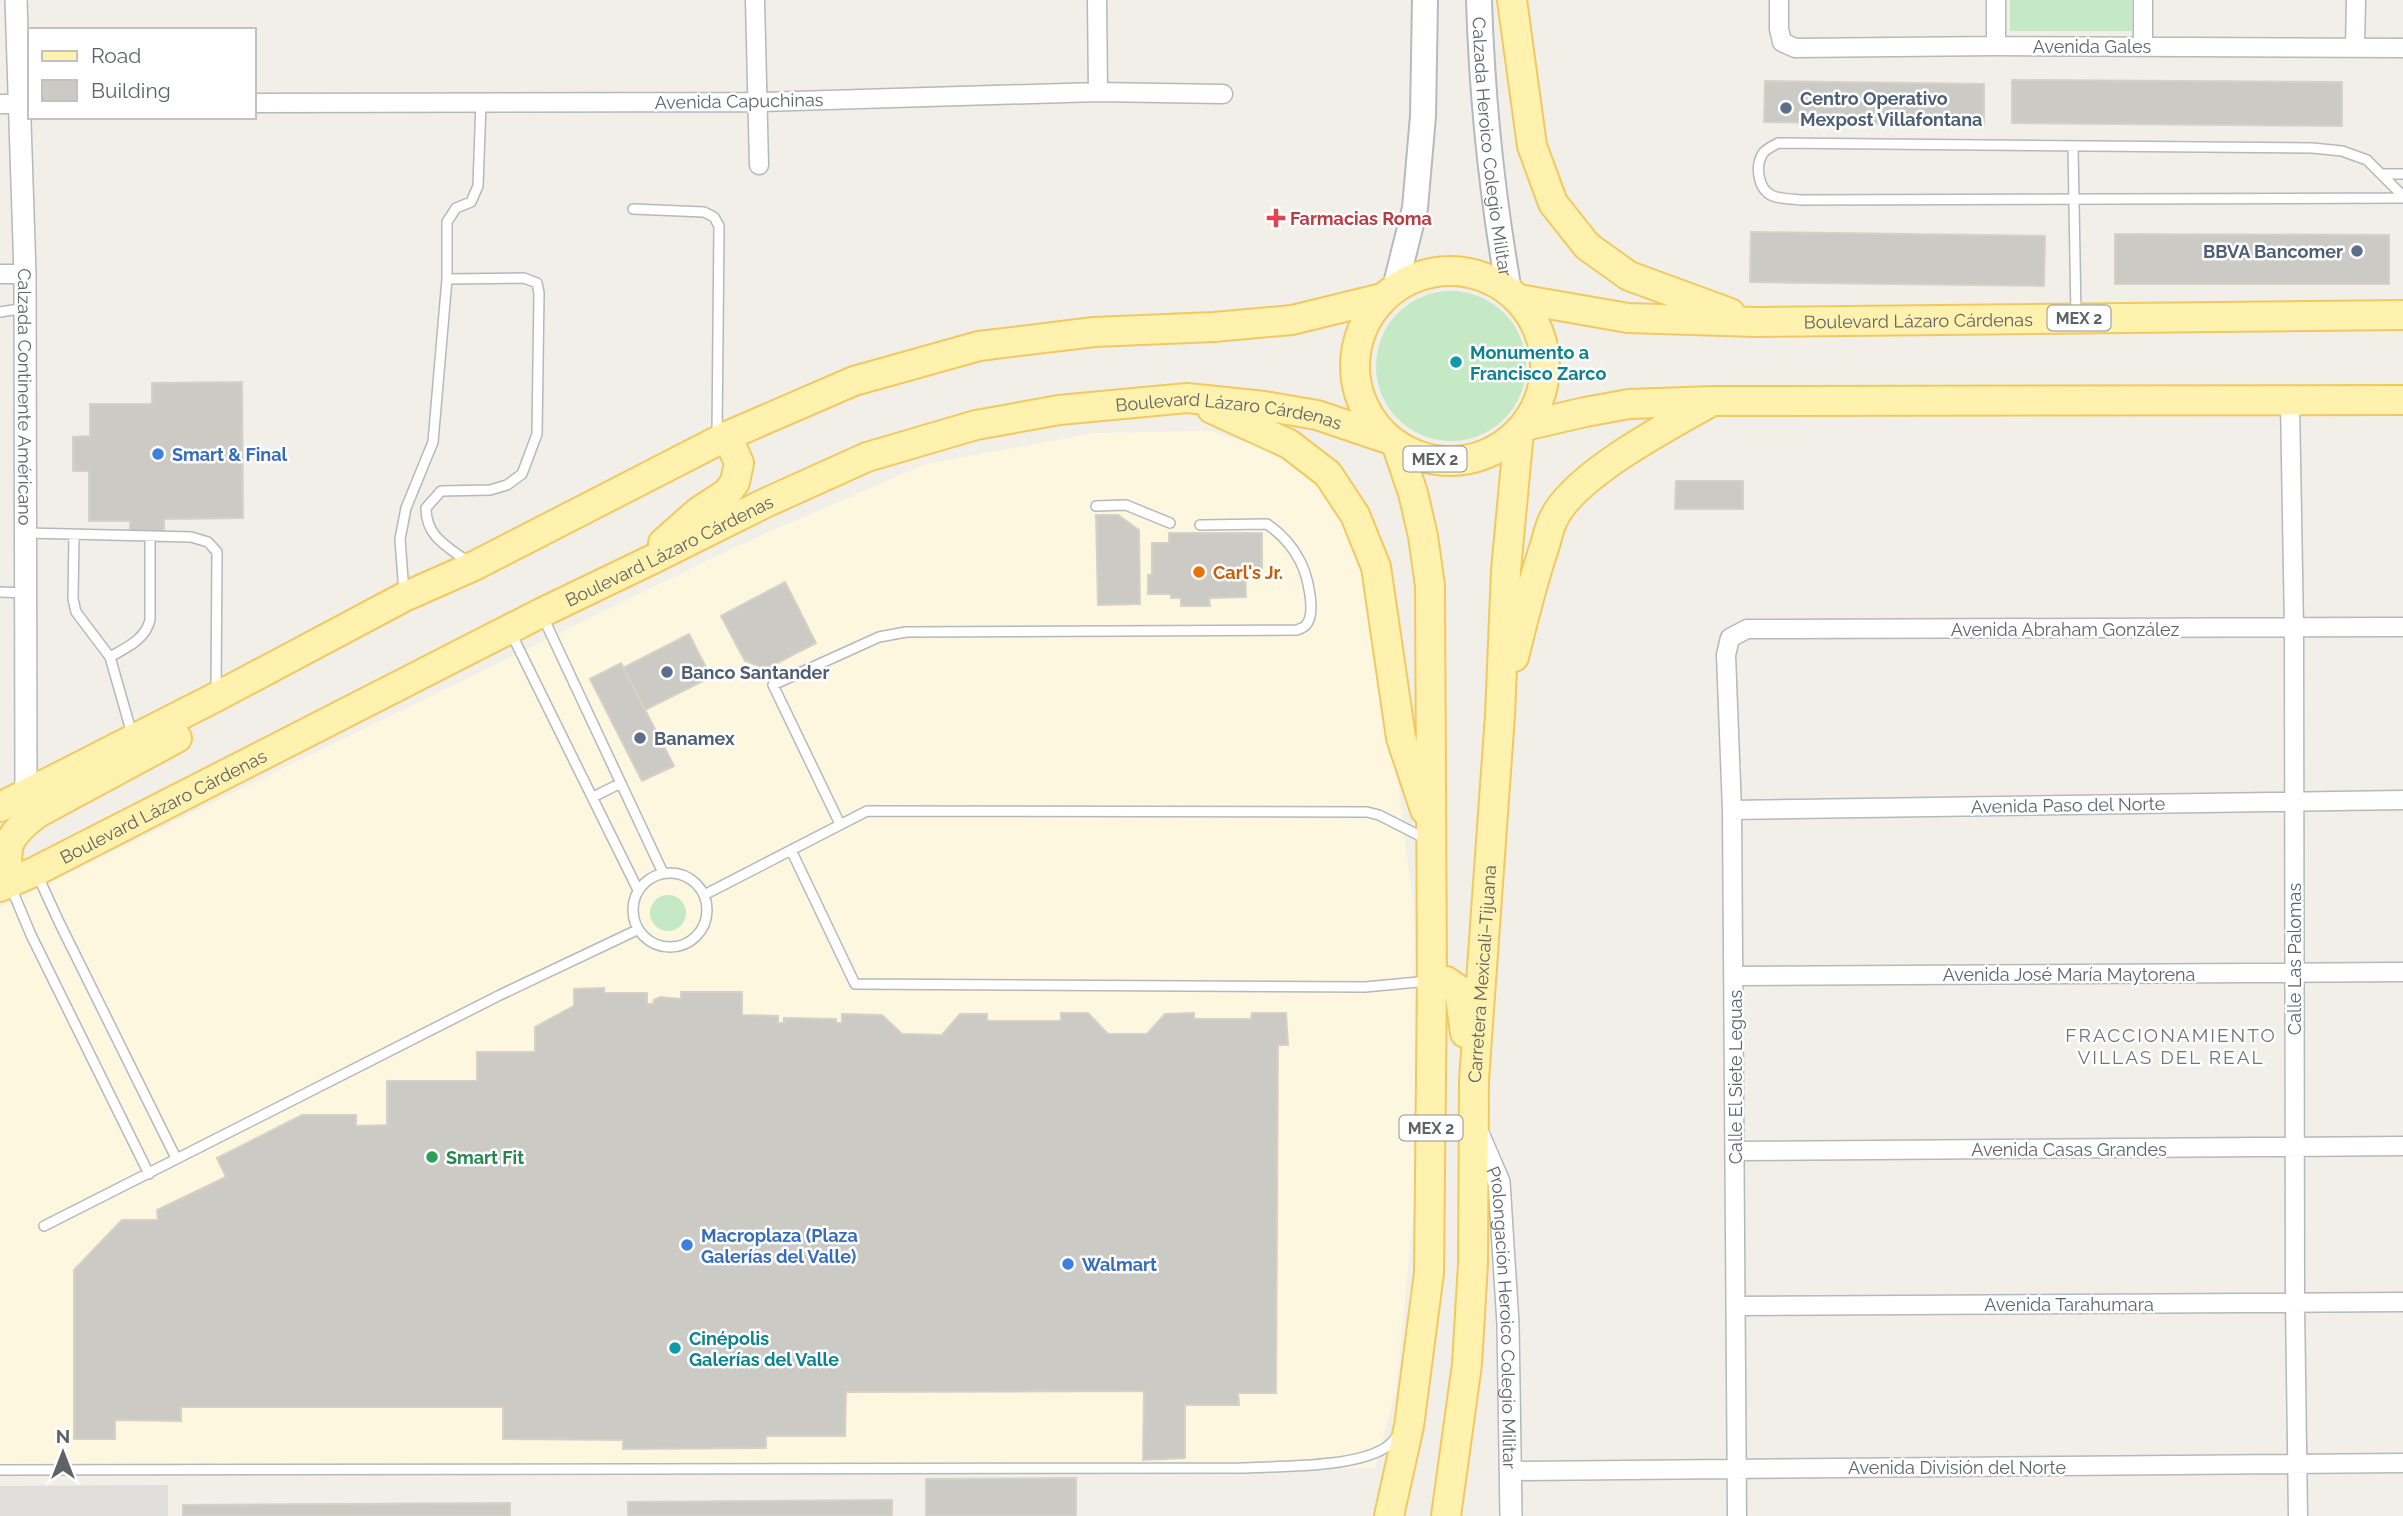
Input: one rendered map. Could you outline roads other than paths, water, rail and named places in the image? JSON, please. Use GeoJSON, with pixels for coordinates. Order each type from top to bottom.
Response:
{"type":"FeatureCollection","features":[{"type":"Feature","properties":{"kind":"main road"},"geometry":{"type":"LineString","coordinates":[[0,807],[404,597],[474,566],[722,439],[854,381],[979,346],[1094,332],[1214,327],[1292,320],[1388,293],[1415,208],[1423,116],[1425,0]]}},
{"type":"Feature","properties":{"kind":"main road","name":"Calzada Heroico Colegio Militar"},"geometry":{"type":"LineString","coordinates":[[1479,0],[1487,129],[1497,222],[1514,295]]}},
{"type":"Feature","properties":{"kind":"main road"},"geometry":{"type":"LineString","coordinates":[[1512,0],[1532,146],[1553,203],[1587,246],[1629,276],[1756,322]]}},
{"type":"Feature","properties":{"kind":"main road","name":"MEX 2"},"geometry":{"type":"LineString","coordinates":[[1389,1516],[1409,1426],[1429,1273],[1432,981],[1430,586],[1413,492],[1391,442],[1362,403],[1355,382],[1354,359],[1368,316],[1388,293],[1416,276],[1440,271],[1465,271],[1488,278],[1514,295],[1534,320],[1544,344],[1546,370],[1541,396],[1522,429],[1499,447],[1475,458],[1462,460],[1422,457],[1391,442]]}},
{"type":"Feature","properties":{"kind":"main road","name":"Boulevard Lázaro Cárdenas"},"geometry":{"type":"LineString","coordinates":[[1514,295],[1628,318],[1756,322],[2403,315]]}},
{"type":"Feature","properties":{"kind":"main road"},"geometry":{"type":"LineString","coordinates":[[1187,398],[1289,444],[1328,474],[1355,515],[1376,567],[1401,738],[1431,835]]}},
{"type":"Feature","properties":{"kind":"main road","name":"Boulevard Lázaro Cárdenas"},"geometry":{"type":"LineString","coordinates":[[5,885],[541,613],[763,503],[867,457],[976,425],[1059,410],[1187,398],[1317,415],[1391,442]]}},
{"type":"Feature","properties":{"kind":"main road","name":"MEX 2"},"geometry":{"type":"LineString","coordinates":[[1500,715],[1532,586],[1554,517],[1578,488],[1605,466],[1655,433],[1713,401],[2403,400]]}},
{"type":"Feature","properties":{"kind":"main road"},"geometry":{"type":"LineString","coordinates":[[1500,715],[1506,569],[1522,429],[1585,412],[1629,404],[1713,401]]}},
{"type":"Feature","properties":{"kind":"main road"},"geometry":{"type":"LineString","coordinates":[[652,560],[661,545],[676,530],[727,492],[735,482],[739,463],[722,439]]}},
{"type":"Feature","properties":{"kind":"main road"},"geometry":{"type":"LineString","coordinates":[[5,885],[7,850],[13,836],[25,823],[38,813],[192,731],[205,717],[216,697]]}},
{"type":"Feature","properties":{"kind":"main road","name":"Carretera Mexicali–Tijuana"},"geometry":{"type":"LineString","coordinates":[[1446,1516],[1467,1364],[1473,1264],[1474,1080],[1500,715]]}},
{"type":"Feature","properties":{"kind":"main road"},"geometry":{"type":"LineString","coordinates":[[1432,981],[1446,981],[1459,990],[1474,1080]]}},
{"type":"Feature","properties":{"kind":"street","name":"Calzada Continente Américano"},"geometry":{"type":"LineString","coordinates":[[16,0],[25,308],[26,794]]}},
{"type":"Feature","properties":{"kind":"street"},"geometry":{"type":"LineString","coordinates":[[755,0],[759,165]]}},
{"type":"Feature","properties":{"kind":"street"},"geometry":{"type":"LineString","coordinates":[[1097,0],[1098,92]]}},
{"type":"Feature","properties":{"kind":"street","name":"Avenida Gales"},"geometry":{"type":"LineString","coordinates":[[1779,0],[1782,42],[1795,48],[2403,48]]}},
{"type":"Feature","properties":{"kind":"street"},"geometry":{"type":"LineString","coordinates":[[1996,0],[1996,46]]}},
{"type":"Feature","properties":{"kind":"street"},"geometry":{"type":"LineString","coordinates":[[2143,0],[2143,47]]}},
{"type":"Feature","properties":{"kind":"street"},"geometry":{"type":"LineString","coordinates":[[2355,47],[2356,0]]}},
{"type":"Feature","properties":{"kind":"street","name":"Avenida Capuchinas"},"geometry":{"type":"LineString","coordinates":[[256,103],[758,102],[1098,92],[1223,94]]}},
{"type":"Feature","properties":{"kind":"street"},"geometry":{"type":"LineString","coordinates":[[0,274],[24,274]]}},
{"type":"Feature","properties":{"kind":"street","name":"Calle Las Palomas"},"geometry":{"type":"LineString","coordinates":[[2290,402],[2294,629],[2298,1516]]}},
{"type":"Feature","properties":{"kind":"street","name":"Avenida Abraham González"},"geometry":{"type":"LineString","coordinates":[[1730,638],[1747,629],[2403,627]]}},
{"type":"Feature","properties":{"kind":"street","name":"Calle El Siete Leguas"},"geometry":{"type":"LineString","coordinates":[[1730,638],[1726,655],[1732,810],[1737,1516]]}},
{"type":"Feature","properties":{"kind":"street","name":"Avenida Paso del Norte"},"geometry":{"type":"LineString","coordinates":[[1732,810],[2403,800]]}},
{"type":"Feature","properties":{"kind":"street","name":"Avenida José María Maytorena"},"geometry":{"type":"LineString","coordinates":[[1734,976],[2403,972]]}},
{"type":"Feature","properties":{"kind":"street","name":"Prolongación Heroico Colegio Militar"},"geometry":{"type":"LineString","coordinates":[[1473,1123],[1499,1182],[1508,1324],[1511,1516]]}},
{"type":"Feature","properties":{"kind":"street","name":"Avenida Casas Grandes"},"geometry":{"type":"LineString","coordinates":[[1735,1152],[2403,1146]]}},
{"type":"Feature","properties":{"kind":"street","name":"Avenida Tarahumara"},"geometry":{"type":"LineString","coordinates":[[1736,1306],[2403,1302]]}},
{"type":"Feature","properties":{"kind":"street","name":"Avenida División del Norte"},"geometry":{"type":"LineString","coordinates":[[1511,1471],[2403,1464]]}},
{"type":"Feature","properties":{"kind":"lane"},"geometry":{"type":"LineString","coordinates":[[404,597],[400,539],[406,508],[433,442],[447,279],[447,222],[456,208],[471,202],[478,186],[481,102]]}},
{"type":"Feature","properties":{"kind":"lane"},"geometry":{"type":"LineString","coordinates":[[1778,143],[2312,148],[2342,151],[2367,160],[2403,197],[1801,200],[1774,197],[1763,190],[1759,179],[1760,160],[1766,150],[1778,143]]}},
{"type":"Feature","properties":{"kind":"lane"},"geometry":{"type":"LineString","coordinates":[[2073,146],[2077,318]]}},
{"type":"Feature","properties":{"kind":"lane"},"geometry":{"type":"LineString","coordinates":[[2382,174],[2403,174]]}},
{"type":"Feature","properties":{"kind":"lane"},"geometry":{"type":"LineString","coordinates":[[633,209],[705,212],[713,217],[719,226],[722,439]]}},
{"type":"Feature","properties":{"kind":"lane"},"geometry":{"type":"LineString","coordinates":[[447,279],[524,278],[537,283],[540,293],[537,434],[522,474],[507,485],[490,490],[441,491],[426,508],[426,522],[435,537],[474,566]]}},
{"type":"Feature","properties":{"kind":"lane"},"geometry":{"type":"LineString","coordinates":[[0,312],[25,308]]}},
{"type":"Feature","properties":{"kind":"lane"},"geometry":{"type":"LineString","coordinates":[[1096,506],[1126,505],[1170,523]]}},
{"type":"Feature","properties":{"kind":"lane"},"geometry":{"type":"LineString","coordinates":[[841,824],[773,685],[878,637],[906,632],[1297,630],[1306,626],[1310,619],[1311,602],[1307,580],[1300,561],[1272,527],[1268,524],[1200,525]]}},
{"type":"Feature","properties":{"kind":"lane"},"geometry":{"type":"LineString","coordinates":[[25,533],[191,537],[208,542],[217,552],[216,697]]}},
{"type":"Feature","properties":{"kind":"lane"},"geometry":{"type":"LineString","coordinates":[[74,534],[73,599],[76,612],[110,657],[134,739]]}},
{"type":"Feature","properties":{"kind":"lane"},"geometry":{"type":"LineString","coordinates":[[110,657],[139,640],[148,630],[150,536]]}},
{"type":"Feature","properties":{"kind":"lane"},"geometry":{"type":"LineString","coordinates":[[0,592],[25,593]]}},
{"type":"Feature","properties":{"kind":"lane"},"geometry":{"type":"LineString","coordinates":[[541,613],[663,873]]}},
{"type":"Feature","properties":{"kind":"lane"},"geometry":{"type":"LineString","coordinates":[[509,630],[638,890]]}},
{"type":"Feature","properties":{"kind":"lane"},"geometry":{"type":"LineString","coordinates":[[593,797],[621,783]]}},
{"type":"Feature","properties":{"kind":"lane"},"geometry":{"type":"LineString","coordinates":[[705,895],[867,811],[1367,812],[1431,835]]}},
{"type":"Feature","properties":{"kind":"lane"},"geometry":{"type":"LineString","coordinates":[[791,850],[855,984],[1395,986],[1432,981]]}},
{"type":"Feature","properties":{"kind":"lane"},"geometry":{"type":"LineString","coordinates":[[36,871],[176,1158]]}},
{"type":"Feature","properties":{"kind":"lane"},"geometry":{"type":"LineString","coordinates":[[663,873],[688,877],[698,884],[705,895],[707,920],[702,931],[682,946],[656,946],[637,930],[632,910],[638,890],[645,882],[663,873]]}},
{"type":"Feature","properties":{"kind":"lane"},"geometry":{"type":"LineString","coordinates":[[5,885],[149,1174]]}},
{"type":"Feature","properties":{"kind":"lane"},"geometry":{"type":"LineString","coordinates":[[44,1226],[500,995],[637,930]]}},
{"type":"Feature","properties":{"kind":"lane"},"geometry":{"type":"LineString","coordinates":[[0,1470],[1241,1468],[1354,1459],[1385,1448],[1409,1426]]}},
{"type":"Feature","properties":{"kind":"place","name":"Centro Operativo Mexpost Villafontana"},"geometry":{"type":"Point","coordinates":[1786,108]}},
{"type":"Feature","properties":{"kind":"place","name":"Farmacias Roma"},"geometry":{"type":"Point","coordinates":[1276,218]}},
{"type":"Feature","properties":{"kind":"place","name":"BBVA Bancomer"},"geometry":{"type":"Point","coordinates":[2357,251]}},
{"type":"Feature","properties":{"kind":"place","name":"Monumento a Francisco Zarco"},"geometry":{"type":"Point","coordinates":[1456,362]}},
{"type":"Feature","properties":{"kind":"place","name":"Smart & Final"},"geometry":{"type":"Point","coordinates":[158,454]}},
{"type":"Feature","properties":{"kind":"place","name":"Carl's Jr."},"geometry":{"type":"Point","coordinates":[1199,572]}},
{"type":"Feature","properties":{"kind":"place","name":"Banco Santander"},"geometry":{"type":"Point","coordinates":[667,672]}},
{"type":"Feature","properties":{"kind":"place","name":"Banamex"},"geometry":{"type":"Point","coordinates":[640,738]}},
{"type":"Feature","properties":{"kind":"place","name":"Smart Fit"},"geometry":{"type":"Point","coordinates":[432,1157]}},
{"type":"Feature","properties":{"kind":"place","name":"Macroplaza (Plaza Galerías del Valle)"},"geometry":{"type":"Point","coordinates":[687,1245]}},
{"type":"Feature","properties":{"kind":"place","name":"Walmart"},"geometry":{"type":"Point","coordinates":[1068,1264]}},
{"type":"Feature","properties":{"kind":"place","name":"Cinépolis Galerías del Valle"},"geometry":{"type":"Point","coordinates":[675,1348]}},
{"type":"Feature","properties":{"kind":"district","name":"FRACCIONAMIENTO VILLAS DEL REAL"},"geometry":{"type":"Point","coordinates":[2171,1046]}}]}
